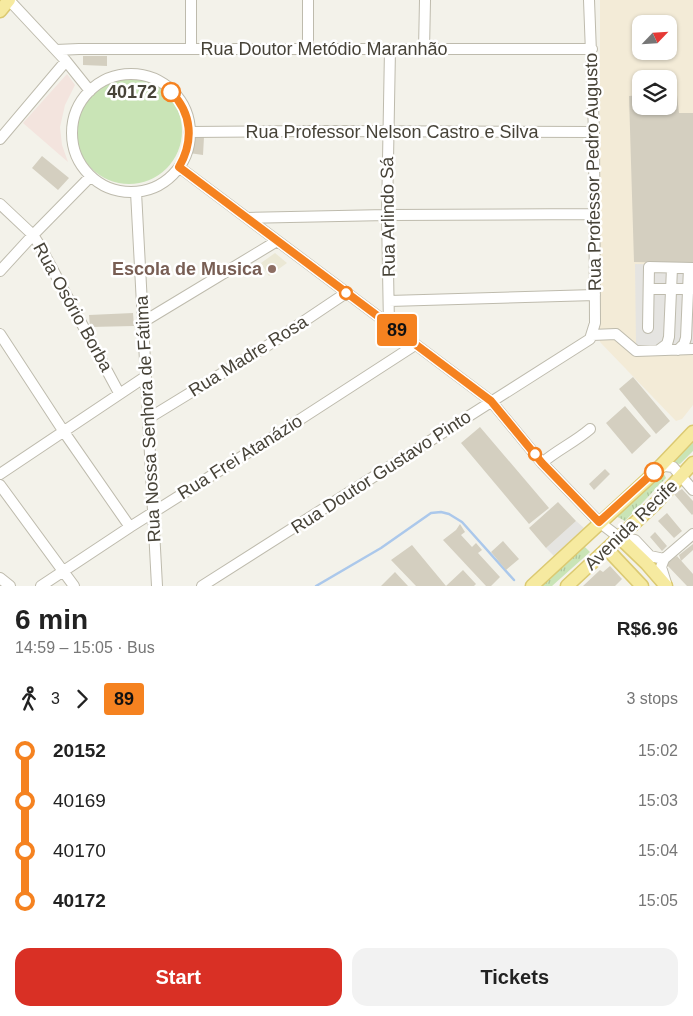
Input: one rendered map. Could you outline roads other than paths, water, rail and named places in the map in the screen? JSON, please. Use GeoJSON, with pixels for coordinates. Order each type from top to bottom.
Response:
{"type":"FeatureCollection","features":[{"type":"Feature","properties":{"kind":"main road"},"geometry":{"type":"LineString","coordinates":[[0,11],[9,0]]}},
{"type":"Feature","properties":{"kind":"main road","name":"Avenida Recife"},"geometry":{"type":"LineString","coordinates":[[532,586],[656,470],[693,432]]}},
{"type":"Feature","properties":{"kind":"main road","name":"Avenida Recife"},"geometry":{"type":"LineString","coordinates":[[567,586],[656,504],[693,463]]}},
{"type":"Feature","properties":{"kind":"main road"},"geometry":{"type":"LineString","coordinates":[[620,538],[647,564],[666,586]]}},
{"type":"Feature","properties":{"kind":"main road"},"geometry":{"type":"LineString","coordinates":[[608,550],[638,584]]}},
{"type":"Feature","properties":{"kind":"street"},"geometry":{"type":"LineString","coordinates":[[9,0],[66,61],[90,91]]}},
{"type":"Feature","properties":{"kind":"street"},"geometry":{"type":"LineString","coordinates":[[191,0],[191,49]]}},
{"type":"Feature","properties":{"kind":"street"},"geometry":{"type":"LineString","coordinates":[[308,0],[308,50]]}},
{"type":"Feature","properties":{"kind":"street"},"geometry":{"type":"LineString","coordinates":[[424,50],[425,0]]}},
{"type":"Feature","properties":{"kind":"street","name":"Rua Professor Pedro Augusto"},"geometry":{"type":"LineString","coordinates":[[589,0],[594,132],[595,295],[595,323],[589,339]]}},
{"type":"Feature","properties":{"kind":"street","name":"Rua Arlindo Sá"},"geometry":{"type":"LineString","coordinates":[[389,325],[387,215],[390,49]]}},
{"type":"Feature","properties":{"kind":"street","name":"Rua Doutor Metódio Maranhão"},"geometry":{"type":"LineString","coordinates":[[56,50],[592,49]]}},
{"type":"Feature","properties":{"kind":"street"},"geometry":{"type":"LineString","coordinates":[[0,139],[66,61]]}},
{"type":"Feature","properties":{"kind":"street"},"geometry":{"type":"LineString","coordinates":[[130,74],[150,78],[165,86],[178,99],[188,117],[189,132],[187,150],[179,167],[166,180],[150,189],[136,192],[117,191],[98,183],[90,177],[80,163],[73,147],[72,130],[75,112],[90,91],[105,80],[130,74]]}},
{"type":"Feature","properties":{"kind":"street","name":"Rua Professor Nelson Castro e Silva"},"geometry":{"type":"LineString","coordinates":[[189,132],[594,132]]}},
{"type":"Feature","properties":{"kind":"street"},"geometry":{"type":"LineString","coordinates":[[179,167],[491,401],[542,463],[599,522],[620,538],[631,538],[650,556],[664,559]]}},
{"type":"Feature","properties":{"kind":"street"},"geometry":{"type":"LineString","coordinates":[[0,271],[90,177]]}},
{"type":"Feature","properties":{"kind":"street","name":"Rua Nossa Senhora de Fátima"},"geometry":{"type":"LineString","coordinates":[[136,192],[145,377],[149,418],[156,586]]}},
{"type":"Feature","properties":{"kind":"street","name":"Rua Osório Borba"},"geometry":{"type":"LineString","coordinates":[[0,204],[33,235],[119,393]]}},
{"type":"Feature","properties":{"kind":"street"},"geometry":{"type":"LineString","coordinates":[[247,218],[594,214]]}},
{"type":"Feature","properties":{"kind":"street"},"geometry":{"type":"LineString","coordinates":[[143,322],[277,241]]}},
{"type":"Feature","properties":{"kind":"street"},"geometry":{"type":"LineString","coordinates":[[648,328],[650,268],[691,268],[686,338],[684,344],[678,350]]}},
{"type":"Feature","properties":{"kind":"street"},"geometry":{"type":"LineString","coordinates":[[659,350],[667,344],[669,337],[672,268]]}},
{"type":"Feature","properties":{"kind":"street"},"geometry":{"type":"LineString","coordinates":[[649,289],[690,289]]}},
{"type":"Feature","properties":{"kind":"street","name":"Rua Madre Rosa"},"geometry":{"type":"LineString","coordinates":[[149,418],[270,344],[346,293]]}},
{"type":"Feature","properties":{"kind":"street"},"geometry":{"type":"LineString","coordinates":[[389,301],[595,295]]}},
{"type":"Feature","properties":{"kind":"street"},"geometry":{"type":"LineString","coordinates":[[0,334],[64,432],[130,526]]}},
{"type":"Feature","properties":{"kind":"street"},"geometry":{"type":"LineString","coordinates":[[589,339],[616,334],[636,351],[693,349]]}},
{"type":"Feature","properties":{"kind":"street","name":"Rua Doutor Gustavo Pinto"},"geometry":{"type":"LineString","coordinates":[[202,586],[589,339]]}},
{"type":"Feature","properties":{"kind":"street","name":"Rua Frei Atanázio"},"geometry":{"type":"LineString","coordinates":[[41,586],[130,526],[415,345]]}},
{"type":"Feature","properties":{"kind":"street"},"geometry":{"type":"LineString","coordinates":[[0,474],[145,377]]}},
{"type":"Feature","properties":{"kind":"street"},"geometry":{"type":"LineString","coordinates":[[542,463],[590,429]]}},
{"type":"Feature","properties":{"kind":"street"},"geometry":{"type":"LineString","coordinates":[[656,470],[665,466],[671,466],[693,490]]}},
{"type":"Feature","properties":{"kind":"street"},"geometry":{"type":"LineString","coordinates":[[0,485],[74,586]]}},
{"type":"Feature","properties":{"kind":"street"},"geometry":{"type":"LineString","coordinates":[[666,586],[661,567],[664,559],[693,534]]}},
{"type":"Feature","properties":{"kind":"street"},"geometry":{"type":"LineString","coordinates":[[0,578],[10,586]]}},
{"type":"Feature","properties":{"kind":"waterway"},"geometry":{"type":"LineString","coordinates":[[316,586],[381,548],[431,513],[441,512],[449,514],[462,522],[514,580]]}},
{"type":"Feature","properties":{"kind":"place","name":"40172"},"geometry":{"type":"Point","coordinates":[171,92]}},
{"type":"Feature","properties":{"kind":"place","name":"Escola de Musica"},"geometry":{"type":"Point","coordinates":[272,269]}}]}
